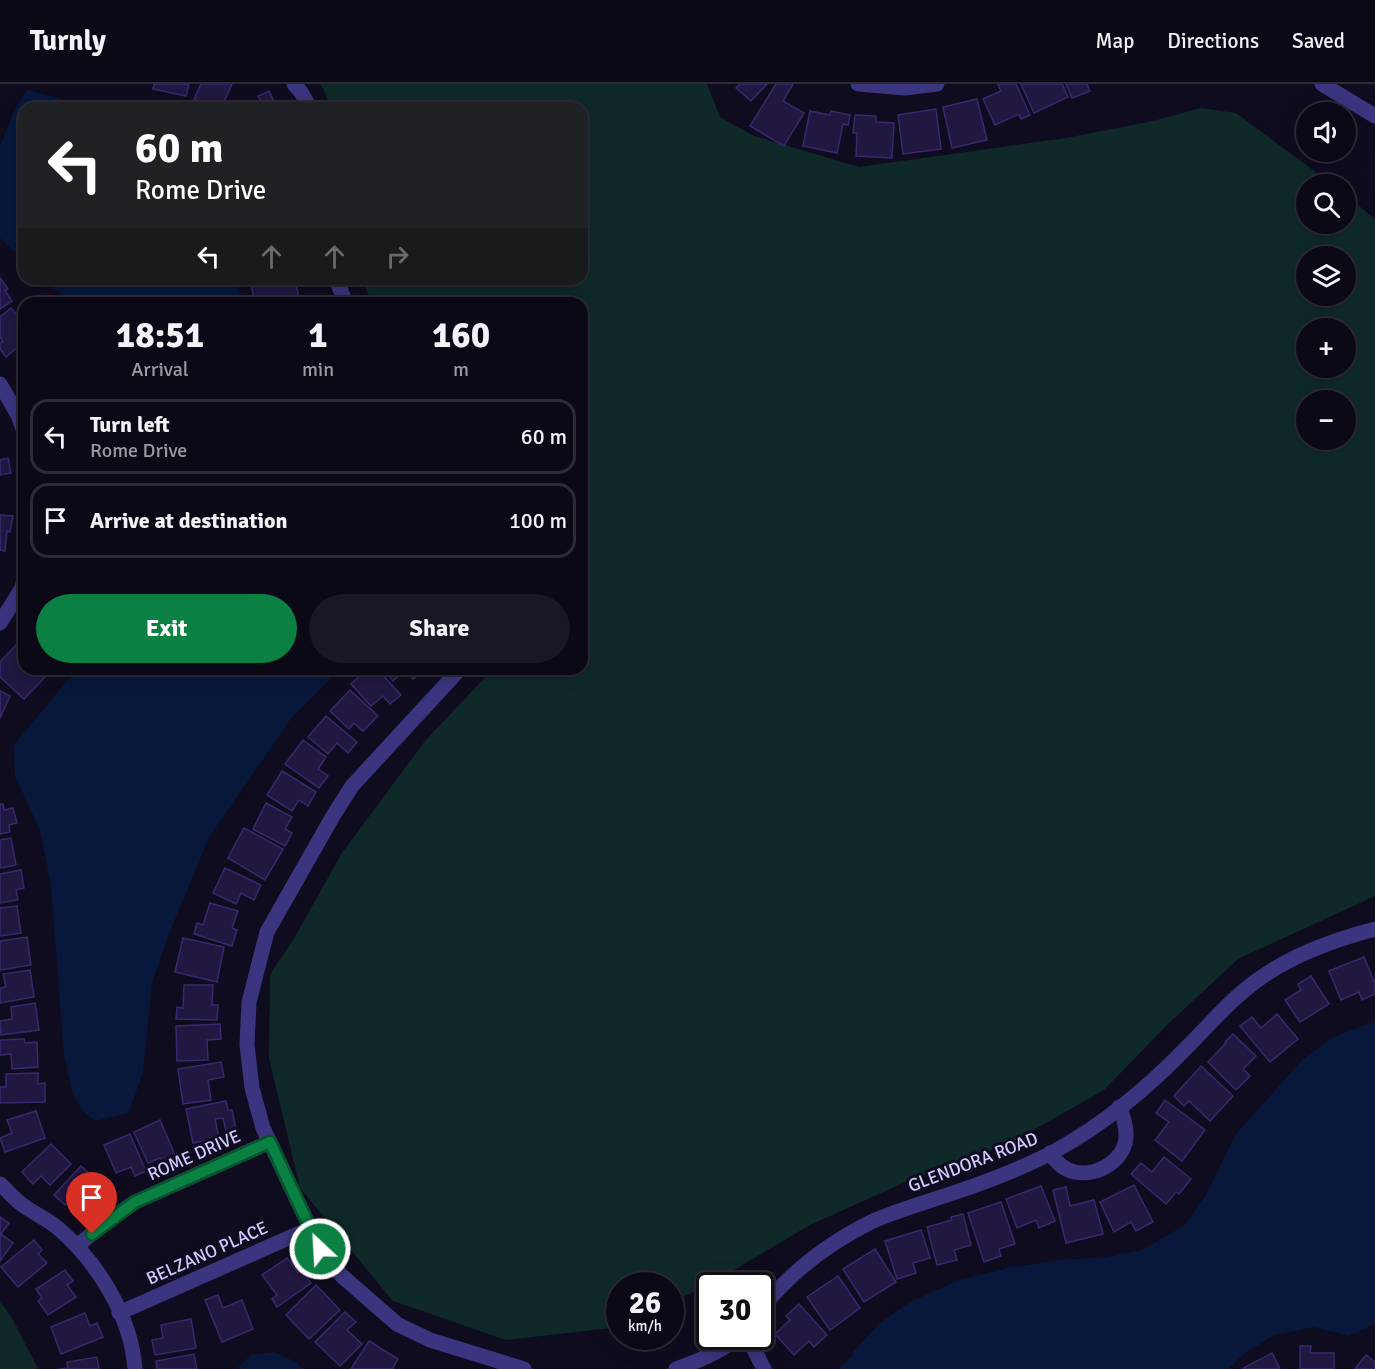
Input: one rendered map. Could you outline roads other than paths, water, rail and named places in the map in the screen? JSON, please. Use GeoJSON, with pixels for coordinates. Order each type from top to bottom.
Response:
{"type":"FeatureCollection","features":[{"type":"Feature","properties":{"kind":"street"},"geometry":{"type":"LineString","coordinates":[[294,84],[307,102]]}},
{"type":"Feature","properties":{"kind":"street"},"geometry":{"type":"LineString","coordinates":[[858,84],[905,88],[937,84]]}},
{"type":"Feature","properties":{"kind":"street"},"geometry":{"type":"LineString","coordinates":[[1322,84],[1375,116]]}},
{"type":"Feature","properties":{"kind":"street"},"geometry":{"type":"LineString","coordinates":[[0,384],[18,415]]}},
{"type":"Feature","properties":{"kind":"street"},"geometry":{"type":"LineString","coordinates":[[0,623],[18,594]]}},
{"type":"Feature","properties":{"kind":"street"},"geometry":{"type":"LineString","coordinates":[[454,675],[352,786],[267,932],[249,1002],[247,1045],[252,1088],[263,1128],[320,1249],[342,1276],[397,1324],[430,1340],[524,1369]]}},
{"type":"Feature","properties":{"kind":"street","name":"GLENDORA ROAD"},"geometry":{"type":"LineString","coordinates":[[774,1294],[819,1253],[845,1236],[883,1218],[959,1191],[1050,1153],[1119,1107],[1160,1072],[1235,998],[1260,978],[1316,947],[1375,930]]}},
{"type":"Feature","properties":{"kind":"street"},"geometry":{"type":"LineString","coordinates":[[1050,1153],[1065,1168],[1075,1172],[1086,1173],[1105,1167],[1119,1154],[1126,1136],[1119,1107]]}},
{"type":"Feature","properties":{"kind":"street","name":"ROME DRIVE"},"geometry":{"type":"LineString","coordinates":[[77,1246],[135,1202],[270,1142]]}},
{"type":"Feature","properties":{"kind":"street"},"geometry":{"type":"LineString","coordinates":[[0,1184],[22,1205],[58,1227],[91,1261],[111,1293],[128,1332],[135,1369]]}},
{"type":"Feature","properties":{"kind":"street","name":"BELZANO PLACE"},"geometry":{"type":"LineString","coordinates":[[119,1313],[311,1228]]}},
{"type":"Feature","properties":{"kind":"street"},"geometry":{"type":"LineString","coordinates":[[676,1369],[719,1350]]}},
{"type":"Feature","properties":{"kind":"street"},"geometry":{"type":"LineString","coordinates":[[754,1350],[764,1369]]}},
{"type":"Feature","properties":{"kind":"water"},"geometry":{"type":"Polygon","coordinates":[[[27,90],[74,102],[20,102],[27,90]]]}},
{"type":"Feature","properties":{"kind":"water"},"geometry":{"type":"Polygon","coordinates":[[[18,105],[18,254],[0,238],[0,147],[18,105]]]}},
{"type":"Feature","properties":{"kind":"water"},"geometry":{"type":"Polygon","coordinates":[[[50,285],[238,285],[241,297],[64,297],[50,285]]]}},
{"type":"Feature","properties":{"kind":"water"},"geometry":{"type":"Polygon","coordinates":[[[72,675],[334,675],[292,717],[209,837],[168,936],[152,983],[143,1073],[128,1113],[95,1121],[84,1112],[73,1095],[64,1055],[51,885],[40,830],[15,776],[14,745],[72,675]]]}},
{"type":"Feature","properties":{"kind":"water"},"geometry":{"type":"Polygon","coordinates":[[[1375,1021],[1375,1324],[1349,1336],[1314,1327],[1274,1335],[1244,1354],[1228,1369],[838,1369],[880,1323],[910,1302],[959,1280],[1008,1268],[1060,1260],[1107,1257],[1142,1250],[1185,1225],[1206,1195],[1236,1134],[1303,1059],[1334,1037],[1375,1021]]]}},
{"type":"Feature","properties":{"kind":"water"},"geometry":{"type":"Polygon","coordinates":[[[274,1352],[296,1362],[302,1369],[237,1369],[251,1355],[274,1352]]]}}]}
